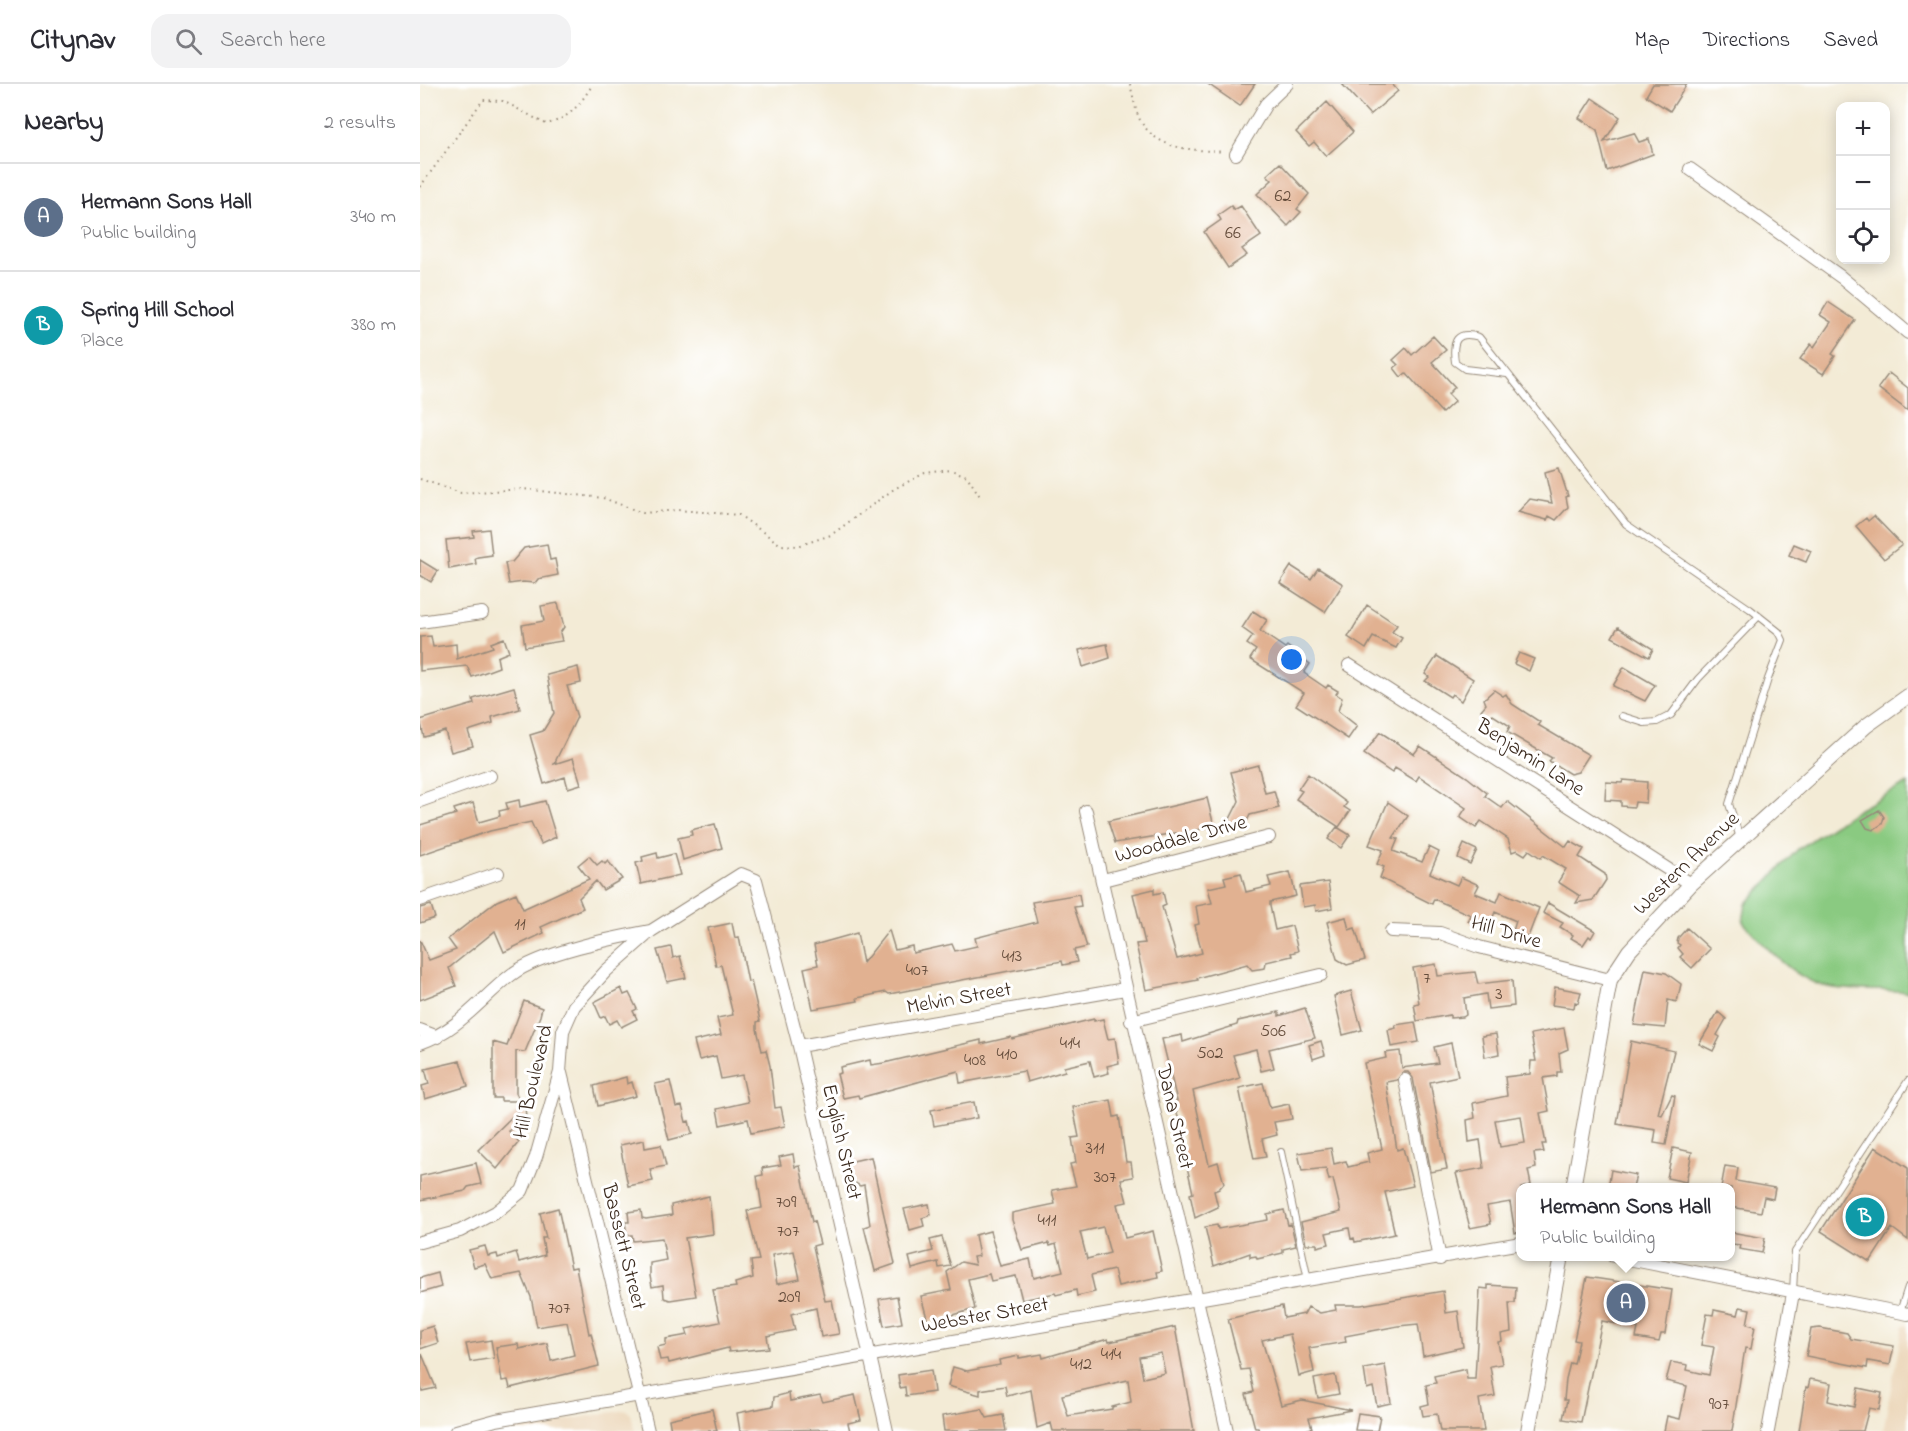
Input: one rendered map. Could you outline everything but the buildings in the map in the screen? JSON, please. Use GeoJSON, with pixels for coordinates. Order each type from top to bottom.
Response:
{"type":"FeatureCollection","features":[{"type":"Feature","properties":{"kind":"street"},"geometry":{"type":"LineString","coordinates":[[1236,154],[1266,104],[1287,84]]}},
{"type":"Feature","properties":{"kind":"street"},"geometry":{"type":"LineString","coordinates":[[1690,169],[1841,277],[1908,333]]}},
{"type":"Feature","properties":{"kind":"street"},"geometry":{"type":"LineString","coordinates":[[420,622],[482,613]]}},
{"type":"Feature","properties":{"kind":"street","name":"Benjamin Lane"},"geometry":{"type":"LineString","coordinates":[[1349,665],[1691,884]]}},
{"type":"Feature","properties":{"kind":"street","name":"Western Avenue"},"geometry":{"type":"LineString","coordinates":[[1573,1183],[1610,980],[1629,951],[1691,884],[1742,841],[1866,726],[1908,696]]}},
{"type":"Feature","properties":{"kind":"street"},"geometry":{"type":"LineString","coordinates":[[420,801],[490,776]]}},
{"type":"Feature","properties":{"kind":"street","name":"Dana Street"},"geometry":{"type":"LineString","coordinates":[[1086,812],[1103,880],[1131,1020],[1227,1431]]}},
{"type":"Feature","properties":{"kind":"street","name":"Wooddale Drive"},"geometry":{"type":"LineString","coordinates":[[1103,880],[1269,837]]}},
{"type":"Feature","properties":{"kind":"street"},"geometry":{"type":"LineString","coordinates":[[420,900],[498,873]]}},
{"type":"Feature","properties":{"kind":"street","name":"Hill Boulevard"},"geometry":{"type":"LineString","coordinates":[[420,1242],[460,1231],[496,1212],[522,1191],[536,1157],[560,1072],[563,1031],[574,1006],[606,971],[651,932],[741,874]]}},
{"type":"Feature","properties":{"kind":"street","name":"English Street"},"geometry":{"type":"LineString","coordinates":[[741,874],[756,880],[799,1046],[887,1431]]}},
{"type":"Feature","properties":{"kind":"street","name":"Hill Drive"},"geometry":{"type":"LineString","coordinates":[[1391,931],[1440,933],[1479,947],[1610,980]]}},
{"type":"Feature","properties":{"kind":"street"},"geometry":{"type":"LineString","coordinates":[[420,1042],[438,1037],[459,1023],[513,974],[560,953],[651,932]]}},
{"type":"Feature","properties":{"kind":"street"},"geometry":{"type":"LineString","coordinates":[[1131,1020],[1321,975]]}},
{"type":"Feature","properties":{"kind":"street","name":"Melvin Street"},"geometry":{"type":"LineString","coordinates":[[799,1046],[1125,989]]}},
{"type":"Feature","properties":{"kind":"street"},"geometry":{"type":"LineString","coordinates":[[420,1030],[438,1037]]}},
{"type":"Feature","properties":{"kind":"street","name":"Bassett Street"},"geometry":{"type":"LineString","coordinates":[[560,1072],[648,1431]]}},
{"type":"Feature","properties":{"kind":"street"},"geometry":{"type":"LineString","coordinates":[[1405,1080],[1440,1259]]}},
{"type":"Feature","properties":{"kind":"street","name":"Webster Street"},"geometry":{"type":"LineString","coordinates":[[456,1431],[496,1420],[1440,1259],[1516,1244]]}},
{"type":"Feature","properties":{"kind":"street"},"geometry":{"type":"LineString","coordinates":[[1528,1431],[1560,1261]]}},
{"type":"Feature","properties":{"kind":"street"},"geometry":{"type":"LineString","coordinates":[[1633,1261],[1904,1313]]}},
{"type":"Feature","properties":{"kind":"street"},"geometry":{"type":"LineString","coordinates":[[1768,1431],[1793,1293]]}},
{"type":"Feature","properties":{"kind":"lane"},"geometry":{"type":"LineString","coordinates":[[1507,374],[1465,369],[1455,362],[1455,342],[1460,336],[1468,334],[1479,337],[1626,524],[1779,632],[1783,640],[1768,679],[1729,804],[1742,841]]}},
{"type":"Feature","properties":{"kind":"lane"},"geometry":{"type":"LineString","coordinates":[[1622,716],[1644,723],[1658,722],[1671,715],[1698,679],[1759,616]]}},
{"type":"Feature","properties":{"kind":"lane"},"geometry":{"type":"LineString","coordinates":[[1793,1293],[1795,1252],[1908,1081]]}},
{"type":"Feature","properties":{"kind":"lane"},"geometry":{"type":"LineString","coordinates":[[1281,1152],[1308,1280]]}},
{"type":"Feature","properties":{"kind":"lane"},"geometry":{"type":"LineString","coordinates":[[1904,1313],[1908,1287]]}},
{"type":"Feature","properties":{"kind":"path"},"geometry":{"type":"LineString","coordinates":[[420,187],[483,100],[503,101],[546,124],[562,121],[579,105],[593,84]]}},
{"type":"Feature","properties":{"kind":"path"},"geometry":{"type":"LineString","coordinates":[[1130,84],[1140,120],[1160,140],[1183,149],[1236,154]]}},
{"type":"Feature","properties":{"kind":"path"},"geometry":{"type":"LineString","coordinates":[[420,479],[461,493],[523,489],[603,498],[643,513],[678,510],[739,515],[781,545],[798,546],[831,535],[894,489],[925,473],[951,470],[967,476],[981,498]]}},
{"type":"Feature","properties":{"kind":"shaded area"},"geometry":{"type":"Polygon","coordinates":[[[1903,1325],[1908,1326],[1908,1431],[1883,1431],[1903,1325]]]}},
{"type":"Feature","properties":{"kind":"shaded area"},"geometry":{"type":"Polygon","coordinates":[[[625,1410],[631,1414],[635,1431],[504,1431],[625,1410]]]}},
{"type":"Feature","properties":{"kind":"green space"},"geometry":{"type":"Polygon","coordinates":[[[1908,783],[1908,992],[1828,987],[1803,977],[1781,961],[1743,922],[1746,904],[1798,849],[1854,812],[1908,783]]]}},
{"type":"Feature","properties":{"kind":"place","name":"Spring Hill School"},"geometry":{"type":"Point","coordinates":[1865,1217]}},
{"type":"Feature","properties":{"kind":"place","name":"Hermann Sons Hall"},"geometry":{"type":"Point","coordinates":[1626,1303]}}]}
